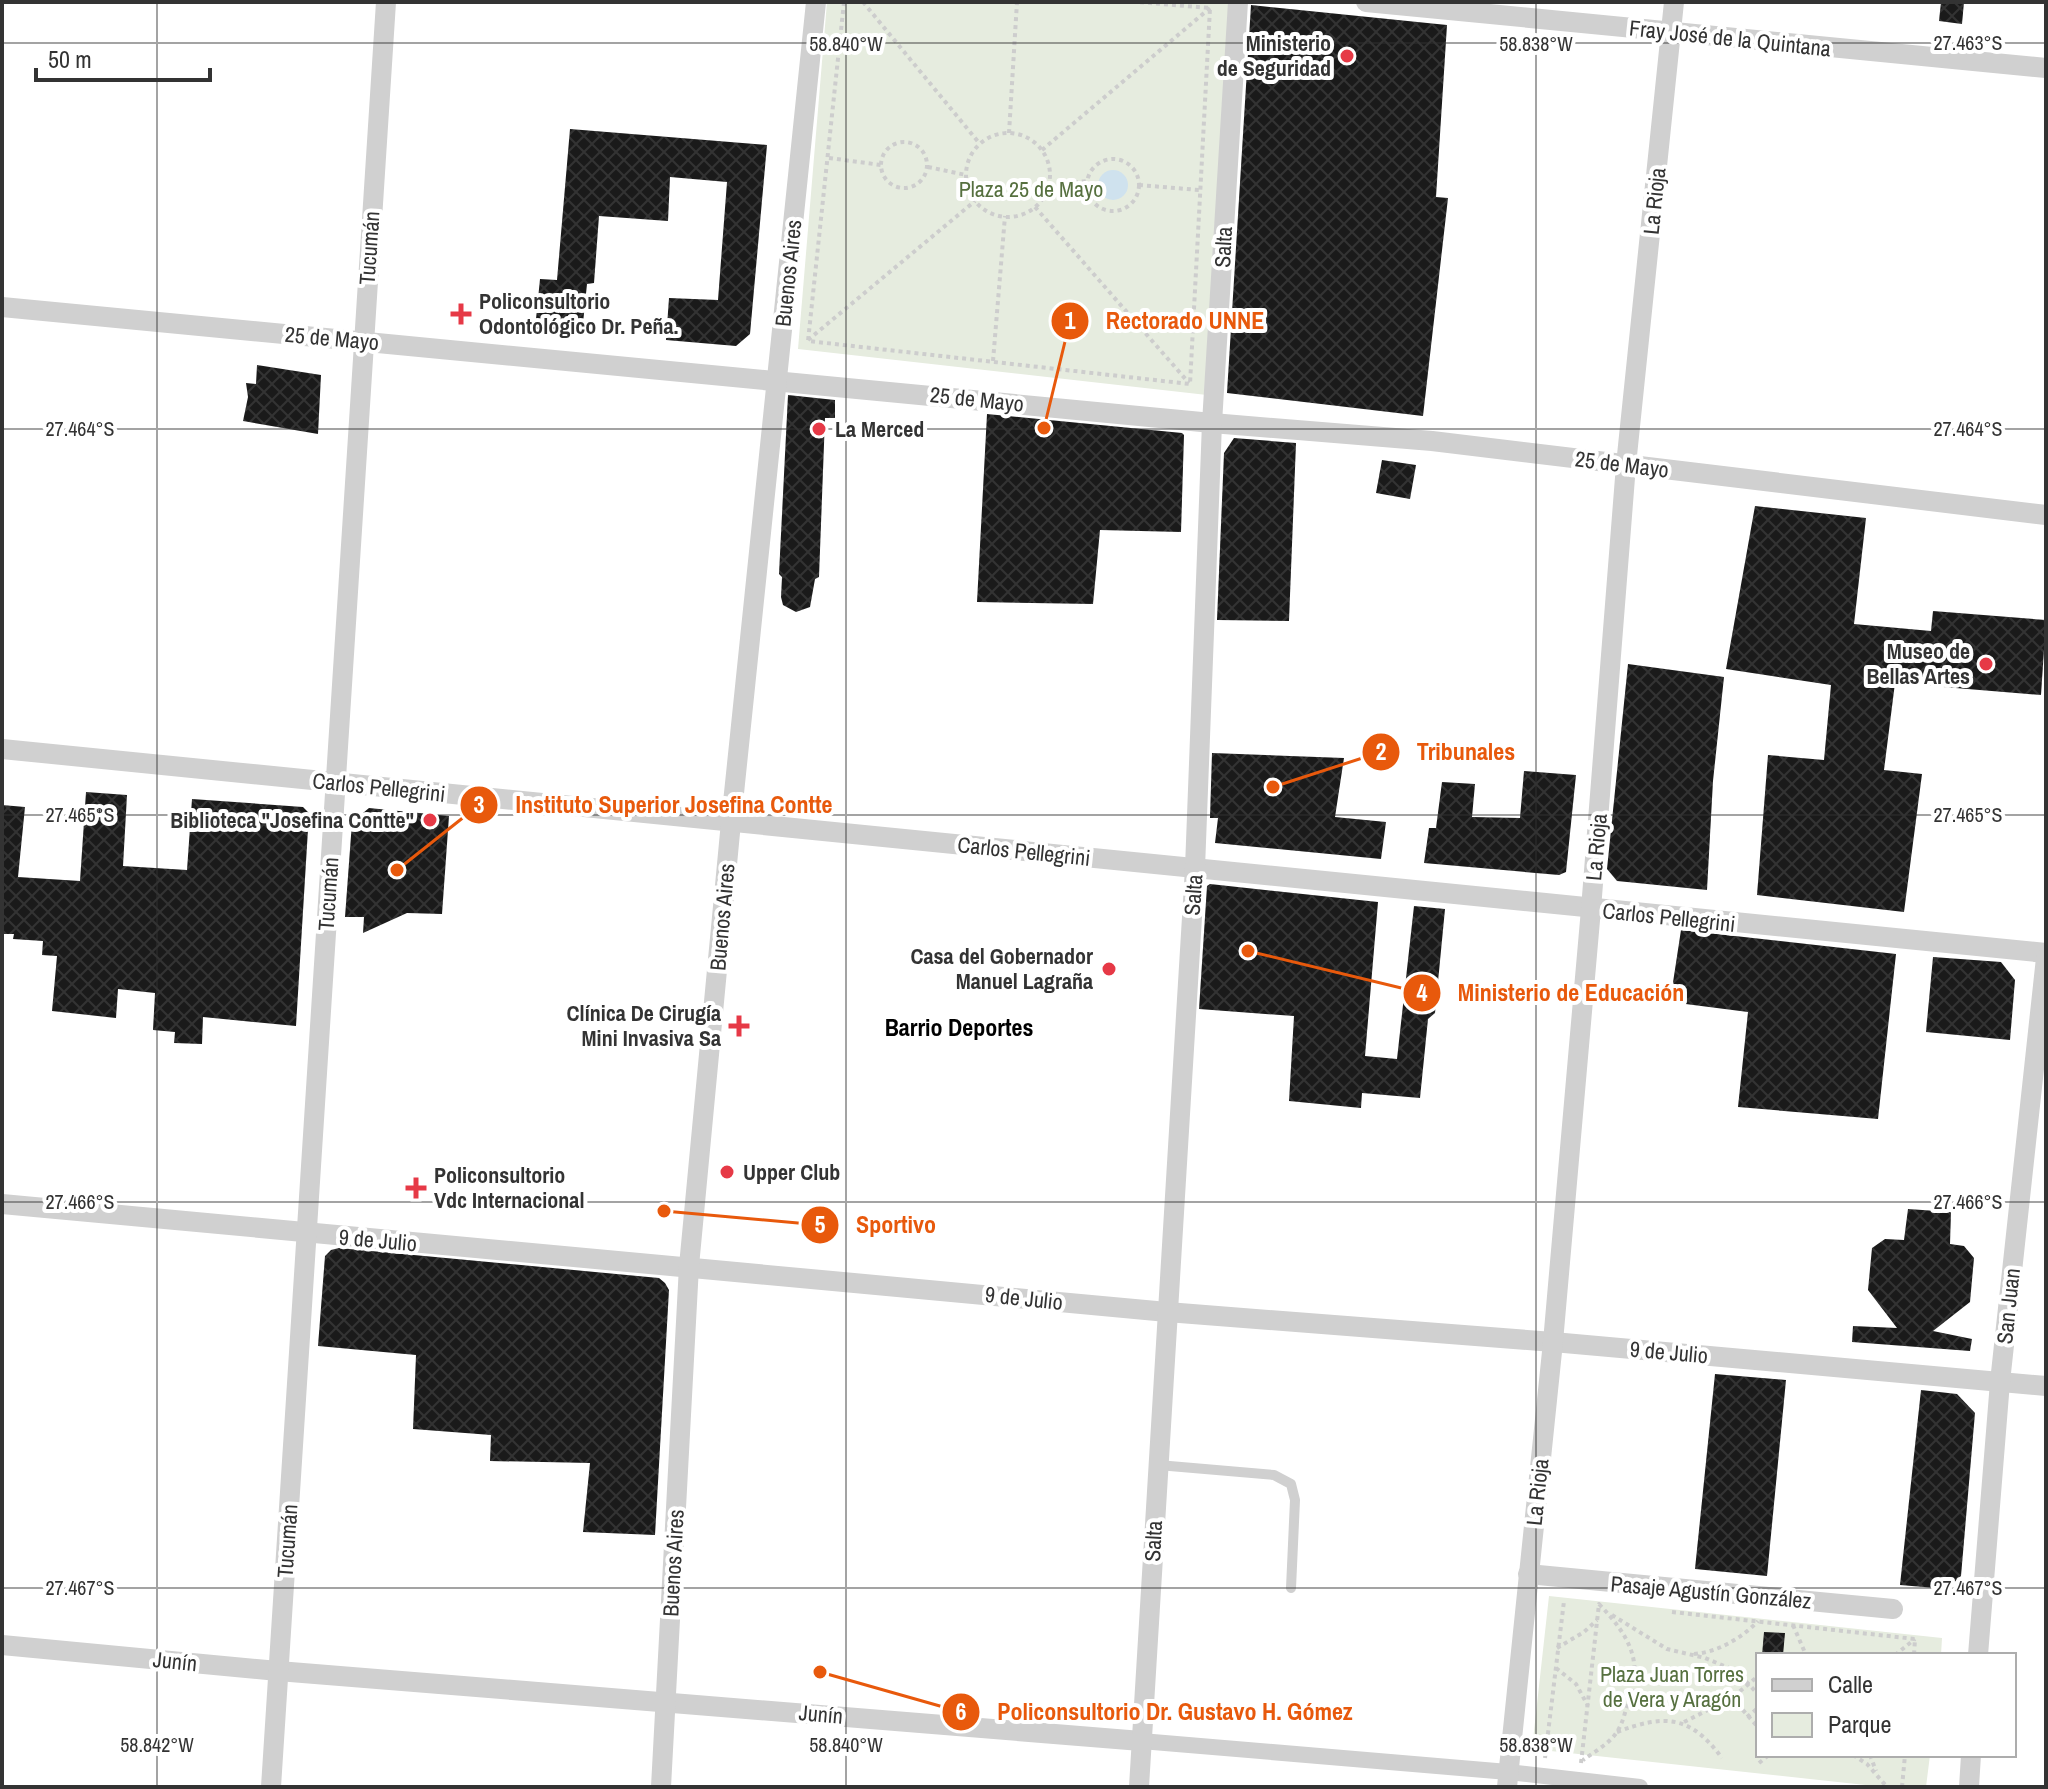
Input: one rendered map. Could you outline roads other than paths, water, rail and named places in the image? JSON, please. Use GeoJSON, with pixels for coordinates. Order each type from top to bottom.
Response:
{"type":"FeatureCollection","features":[{"type":"Feature","properties":{"kind":"street","name":"Tucumán"},"geometry":{"type":"LineString","coordinates":[[271,1787],[386,2]]}},
{"type":"Feature","properties":{"kind":"street","name":"Buenos Aires"},"geometry":{"type":"LineString","coordinates":[[661,1787],[689,1266],[731,822],[816,2]]}},
{"type":"Feature","properties":{"kind":"street","name":"Salta"},"geometry":{"type":"LineString","coordinates":[[1139,1787],[1195,868],[1212,423],[1238,2]]}},
{"type":"Feature","properties":{"kind":"street","name":"Fray José de la Quintana"},"geometry":{"type":"LineString","coordinates":[[1366,2],[2046,68]]}},
{"type":"Feature","properties":{"kind":"street","name":"La Rioja"},"geometry":{"type":"LineString","coordinates":[[1508,1779],[1553,1342],[1626,465],[1674,2]]}},
{"type":"Feature","properties":{"kind":"street","name":"25 de Mayo"},"geometry":{"type":"LineString","coordinates":[[2,307],[1212,423],[1432,441],[2046,515]]}},
{"type":"Feature","properties":{"kind":"street","name":"Carlos Pellegrini"},"geometry":{"type":"LineString","coordinates":[[2,749],[2046,956]]}},
{"type":"Feature","properties":{"kind":"street","name":"San Juan"},"geometry":{"type":"LineString","coordinates":[[1978,1653],[2000,1382],[2046,956]]}},
{"type":"Feature","properties":{"kind":"street","name":"9 de Julio"},"geometry":{"type":"LineString","coordinates":[[2,1204],[1167,1312],[1553,1342],[2046,1386]]}},
{"type":"Feature","properties":{"kind":"street","name":"Pasaje Agustín González"},"geometry":{"type":"LineString","coordinates":[[1528,1574],[1893,1609]]}},
{"type":"Feature","properties":{"kind":"street","name":"Junín"},"geometry":{"type":"LineString","coordinates":[[2,1645],[278,1671],[1141,1741],[1508,1779],[1543,1776],[1640,1787]]}},
{"type":"Feature","properties":{"kind":"street"},"geometry":{"type":"LineString","coordinates":[[1969,1787],[1971,1757]]}},
{"type":"Feature","properties":{"kind":"lane"},"geometry":{"type":"LineString","coordinates":[[1158,1465],[1274,1475],[1291,1484],[1295,1500],[1291,1588]]}},
{"type":"Feature","properties":{"kind":"water"},"geometry":{"type":"Polygon","coordinates":[[[1113,170],[1119,171],[1127,179],[1127,191],[1119,199],[1113,200],[1107,199],[1099,191],[1098,185],[1099,179],[1107,171],[1113,170]]]}},
{"type":"Feature","properties":{"kind":"place","name":"Ministerio de Seguridad"},"geometry":{"type":"Point","coordinates":[1347,56]}},
{"type":"Feature","properties":{"kind":"place","name":"Policonsultorio Odontológico Dr. Peña."},"geometry":{"type":"Point","coordinates":[461,314]}},
{"type":"Feature","properties":{"kind":"place","name":"Rectorado UNNE"},"geometry":{"type":"Point","coordinates":[1044,428]}},
{"type":"Feature","properties":{"kind":"place","name":"La Merced"},"geometry":{"type":"Point","coordinates":[819,429]}},
{"type":"Feature","properties":{"kind":"place","name":"Museo de Bellas Artes"},"geometry":{"type":"Point","coordinates":[1986,664]}},
{"type":"Feature","properties":{"kind":"place","name":"Tribunales"},"geometry":{"type":"Point","coordinates":[1273,787]}},
{"type":"Feature","properties":{"kind":"place","name":"Biblioteca \"Josefina Contte\""},"geometry":{"type":"Point","coordinates":[430,820]}},
{"type":"Feature","properties":{"kind":"place","name":"Instituto Superior Josefina Contte"},"geometry":{"type":"Point","coordinates":[397,870]}},
{"type":"Feature","properties":{"kind":"place","name":"Ministerio de Educación"},"geometry":{"type":"Point","coordinates":[1248,951]}},
{"type":"Feature","properties":{"kind":"place","name":"Casa del Gobernador Manuel Lagraña"},"geometry":{"type":"Point","coordinates":[1109,969]}},
{"type":"Feature","properties":{"kind":"place","name":"Clínica De Cirugía Mini Invasiva Sa"},"geometry":{"type":"Point","coordinates":[739,1026]}},
{"type":"Feature","properties":{"kind":"place","name":"Upper Club"},"geometry":{"type":"Point","coordinates":[727,1172]}},
{"type":"Feature","properties":{"kind":"place","name":"Policonsultorio Vdc Internacional"},"geometry":{"type":"Point","coordinates":[416,1188]}},
{"type":"Feature","properties":{"kind":"place","name":"Sportivo"},"geometry":{"type":"Point","coordinates":[664,1211]}},
{"type":"Feature","properties":{"kind":"place","name":"Policonsultorio Dr. Gustavo H. Gómez"},"geometry":{"type":"Point","coordinates":[820,1672]}},
{"type":"Feature","properties":{"kind":"district","name":"Barrio Deportes"},"geometry":{"type":"Point","coordinates":[959,1028]}},
{"type":"Feature","properties":{"kind":"park label","name":"Plaza 25 de Mayo"},"geometry":{"type":"Point","coordinates":[1031,189]}},
{"type":"Feature","properties":{"kind":"park label","name":"Plaza Juan Torres de Vera y Aragón"},"geometry":{"type":"Point","coordinates":[1672,1686]}}]}
